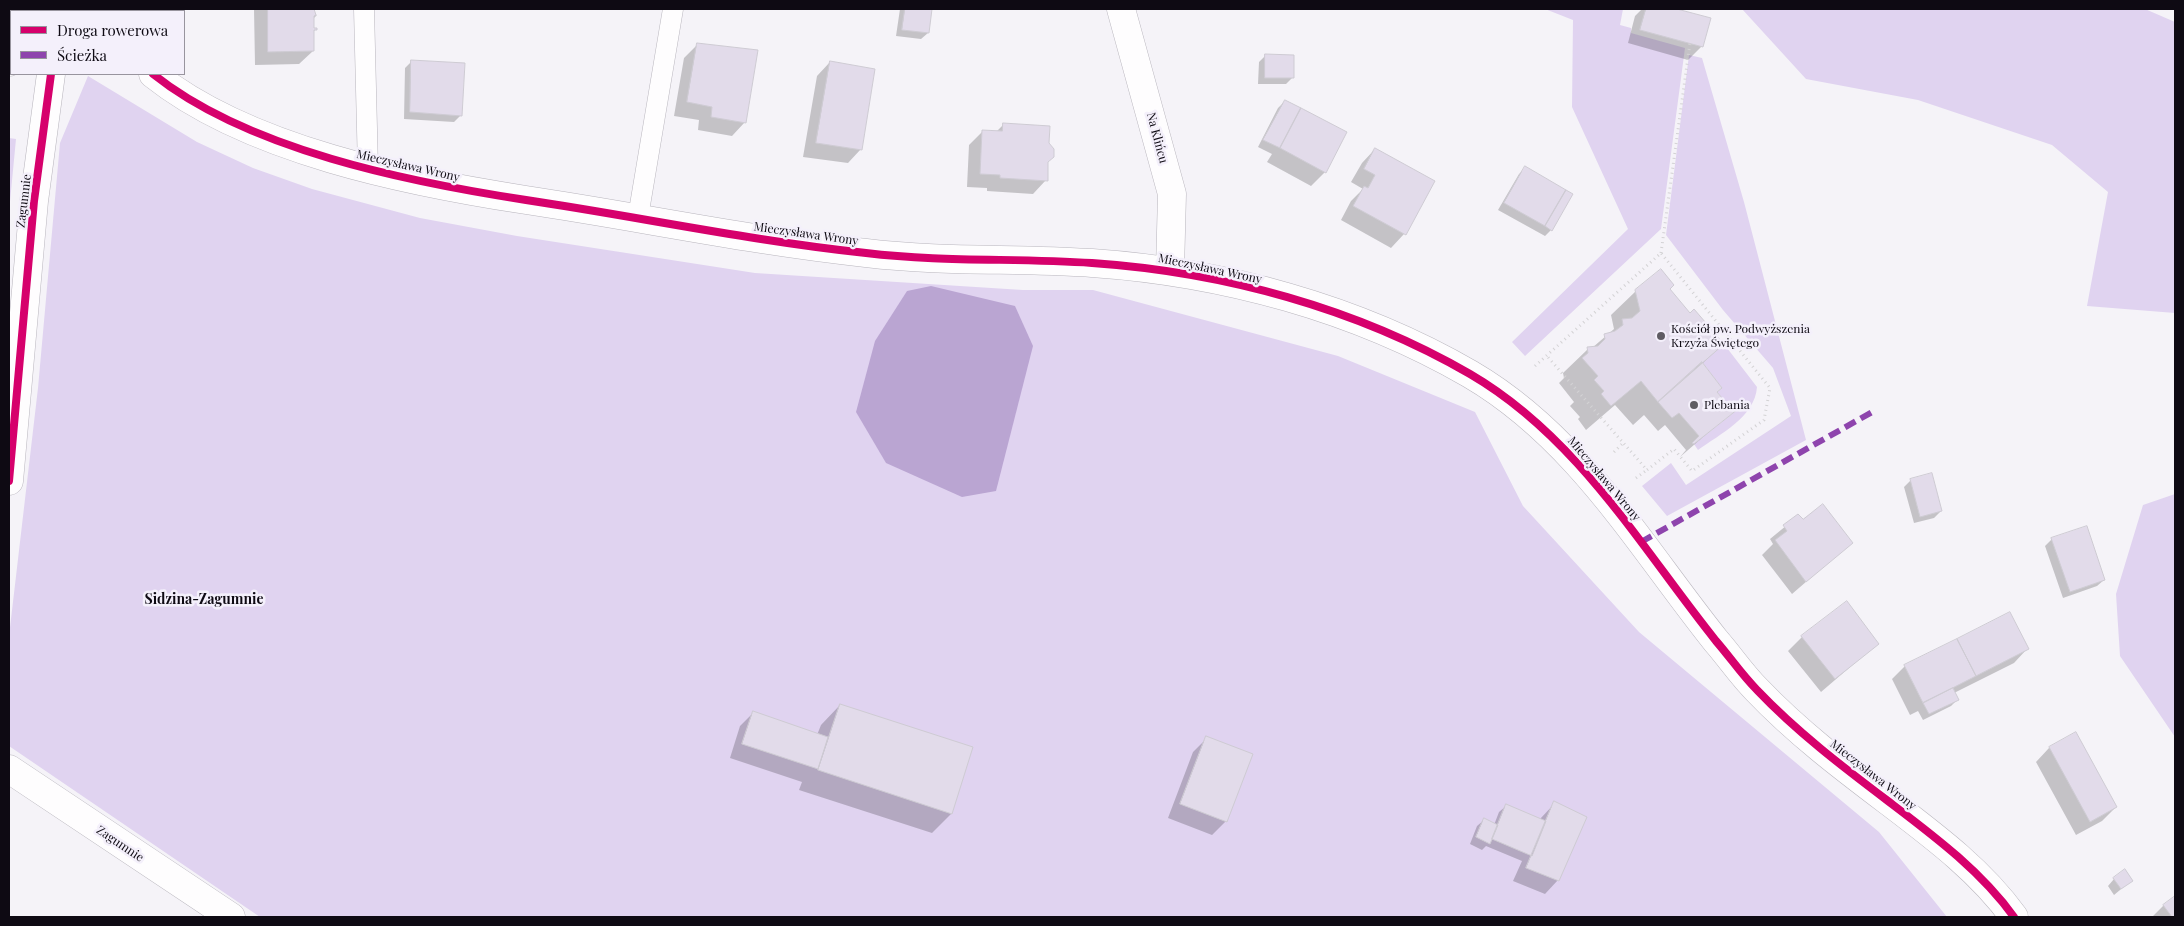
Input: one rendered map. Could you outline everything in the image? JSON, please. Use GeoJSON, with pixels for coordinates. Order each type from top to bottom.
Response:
{"type":"FeatureCollection","features":[{"type":"Feature","properties":{"kind":"street","name":"Na Klińcu"},"geometry":{"type":"LineString","coordinates":[[1121,9],[1172,194],[1170,270]]}},
{"type":"Feature","properties":{"kind":"street","name":"Zagumnie"},"geometry":{"type":"LineString","coordinates":[[9,481],[34,201],[52,75]]}},
{"type":"Feature","properties":{"kind":"street","name":"Mieczysława Wrony"},"geometry":{"type":"LineString","coordinates":[[155,75],[208,109],[250,129],[301,149],[440,186],[638,217],[735,235],[871,254],[1082,262],[1170,270],[1240,286],[1344,314],[1425,350],[1474,376],[1532,418],[1572,455],[1754,688],[1807,738],[1947,846],[2000,897],[2014,917]]}},
{"type":"Feature","properties":{"kind":"street","name":"Zagumnie"},"geometry":{"type":"LineString","coordinates":[[9,769],[231,917]]}},
{"type":"Feature","properties":{"kind":"lane"},"geometry":{"type":"LineString","coordinates":[[364,9],[368,168]]}},
{"type":"Feature","properties":{"kind":"lane"},"geometry":{"type":"LineString","coordinates":[[638,217],[673,9]]}},
{"type":"Feature","properties":{"kind":"path"},"geometry":{"type":"LineString","coordinates":[[1535,366],[1661,253],[1690,43]]}},
{"type":"Feature","properties":{"kind":"path"},"geometry":{"type":"LineString","coordinates":[[1636,478],[1674,449],[1692,471],[1764,420],[1770,388],[1661,253]]}},
{"type":"Feature","properties":{"kind":"path"},"geometry":{"type":"LineString","coordinates":[[1547,356],[1647,470]]}},
{"type":"Feature","properties":{"kind":"path"},"geometry":{"type":"LineString","coordinates":[[1614,452],[1623,443]]}},
{"type":"Feature","properties":{"kind":"shaded area"},"geometry":{"type":"Polygon","coordinates":[[[1545,9],[1623,9],[1620,25],[1631,28],[1631,33],[1685,48],[1661,229],[1525,356],[1512,342],[1628,229],[1572,107],[1573,20],[1545,9]]]}},
{"type":"Feature","properties":{"kind":"shaded area"},"geometry":{"type":"Polygon","coordinates":[[[1742,9],[2145,9],[2175,22],[2175,313],[2087,306],[2108,192],[2052,145],[1918,100],[1806,79],[1742,9]]]}},
{"type":"Feature","properties":{"kind":"shaded area"},"geometry":{"type":"Polygon","coordinates":[[[1689,55],[1702,58],[1744,202],[1806,440],[1667,516],[1642,486],[1671,463],[1686,485],[1791,416],[1773,368],[1723,310],[1666,235],[1689,55]]]}},
{"type":"Feature","properties":{"kind":"shaded area"},"geometry":{"type":"Polygon","coordinates":[[[88,76],[197,142],[253,168],[312,189],[420,218],[517,236],[755,273],[1023,290],[1093,290],[1338,356],[1475,412],[1523,506],[1639,632],[1879,832],[1947,917],[260,917],[9,746],[9,636],[38,388],[60,143],[88,76]]]}},
{"type":"Feature","properties":{"kind":"shaded area"},"geometry":{"type":"Polygon","coordinates":[[[9,138],[16,139],[9,212],[9,138]]]}},
{"type":"Feature","properties":{"kind":"shaded area"},"geometry":{"type":"Polygon","coordinates":[[[931,286],[1015,306],[1033,346],[996,491],[962,497],[886,463],[856,412],[875,341],[907,291],[931,286]]]}},
{"type":"Feature","properties":{"kind":"shaded area"},"geometry":{"type":"Polygon","coordinates":[[[1724,344],[1757,387],[1755,398],[1750,407],[1735,424],[1698,450],[1694,444],[1738,409],[1736,408],[1733,411],[1717,392],[1722,388],[1702,362],[1724,344]]]}},
{"type":"Feature","properties":{"kind":"shaded area"},"geometry":{"type":"Polygon","coordinates":[[[2175,494],[2175,737],[2120,656],[2116,594],[2143,505],[2175,494]]]}},
{"type":"Feature","properties":{"kind":"building"},"geometry":{"type":"Polygon","coordinates":[[[268,9],[314,9],[316,15],[314,16],[314,28],[317,28],[317,30],[314,30],[314,51],[268,52],[268,9]]]}},
{"type":"Feature","properties":{"kind":"building"},"geometry":{"type":"Polygon","coordinates":[[[905,9],[932,9],[929,33],[902,30],[905,9]]]}},
{"type":"Feature","properties":{"kind":"building"},"geometry":{"type":"Polygon","coordinates":[[[1646,9],[1677,9],[1711,18],[1703,47],[1640,30],[1646,9]]]}},
{"type":"Feature","properties":{"kind":"building"},"geometry":{"type":"Polygon","coordinates":[[[697,43],[758,50],[746,123],[711,117],[712,107],[687,102],[697,43]]]}},
{"type":"Feature","properties":{"kind":"building"},"geometry":{"type":"Polygon","coordinates":[[[1265,54],[1294,55],[1294,78],[1265,78],[1265,54]]]}},
{"type":"Feature","properties":{"kind":"building"},"geometry":{"type":"Polygon","coordinates":[[[411,60],[465,63],[462,116],[410,112],[411,60]]]}},
{"type":"Feature","properties":{"kind":"building"},"geometry":{"type":"Polygon","coordinates":[[[830,61],[875,69],[862,150],[816,143],[830,61]]]}},
{"type":"Feature","properties":{"kind":"building"},"geometry":{"type":"Polygon","coordinates":[[[1285,100],[1301,108],[1280,148],[1263,140],[1285,100]]]}},
{"type":"Feature","properties":{"kind":"building"},"geometry":{"type":"Polygon","coordinates":[[[1301,108],[1347,132],[1326,173],[1280,148],[1301,108]]]}},
{"type":"Feature","properties":{"kind":"building"},"geometry":{"type":"Polygon","coordinates":[[[1003,123],[1050,126],[1049,143],[1054,149],[1054,157],[1048,162],[1048,181],[1000,178],[1000,175],[980,174],[982,130],[1002,131],[1003,123]]]}},
{"type":"Feature","properties":{"kind":"building"},"geometry":{"type":"Polygon","coordinates":[[[1375,148],[1435,181],[1406,235],[1353,206],[1364,186],[1368,188],[1375,175],[1364,169],[1375,148]]]}},
{"type":"Feature","properties":{"kind":"building"},"geometry":{"type":"Polygon","coordinates":[[[1525,166],[1566,190],[1545,226],[1504,203],[1525,166]]]}},
{"type":"Feature","properties":{"kind":"building"},"geometry":{"type":"Polygon","coordinates":[[[1566,190],[1573,194],[1552,231],[1545,226],[1566,190]]]}},
{"type":"Feature","properties":{"kind":"building","name":"Kościół pw. Podwyższenia Krzyża Świętego"},"geometry":{"type":"Polygon","coordinates":[[[1661,269],[1674,285],[1670,289],[1690,313],[1694,309],[1724,344],[1658,402],[1641,381],[1611,406],[1601,394],[1604,391],[1594,380],[1598,376],[1582,358],[1588,353],[1587,347],[1598,346],[1605,339],[1604,334],[1615,331],[1623,325],[1622,319],[1632,318],[1640,311],[1635,290],[1661,269]]]}},
{"type":"Feature","properties":{"kind":"building","name":"Plebania"},"geometry":{"type":"Polygon","coordinates":[[[1702,362],[1722,388],[1717,392],[1733,411],[1736,408],[1738,409],[1694,444],[1692,443],[1699,436],[1679,413],[1672,418],[1658,402],[1702,362]]]}},
{"type":"Feature","properties":{"kind":"building"},"geometry":{"type":"Polygon","coordinates":[[[1932,473],[1942,511],[1920,517],[1910,479],[1932,473]]]}},
{"type":"Feature","properties":{"kind":"building"},"geometry":{"type":"Polygon","coordinates":[[[1823,504],[1853,543],[1806,582],[1775,540],[1787,531],[1783,525],[1798,514],[1803,519],[1823,504]]]}},
{"type":"Feature","properties":{"kind":"building"},"geometry":{"type":"Polygon","coordinates":[[[2087,526],[2105,580],[2070,592],[2051,538],[2087,526]]]}},
{"type":"Feature","properties":{"kind":"building"},"geometry":{"type":"Polygon","coordinates":[[[1847,601],[1879,644],[1835,679],[1801,636],[1847,601]]]}},
{"type":"Feature","properties":{"kind":"building"},"geometry":{"type":"Polygon","coordinates":[[[2010,612],[2029,649],[1976,676],[1957,639],[2010,612]]]}},
{"type":"Feature","properties":{"kind":"building"},"geometry":{"type":"Polygon","coordinates":[[[1957,639],[1976,676],[1923,703],[1904,665],[1957,639]]]}},
{"type":"Feature","properties":{"kind":"building"},"geometry":{"type":"Polygon","coordinates":[[[1953,688],[1959,700],[1929,714],[1923,703],[1953,688]]]}},
{"type":"Feature","properties":{"kind":"building"},"geometry":{"type":"Polygon","coordinates":[[[840,704],[973,747],[952,814],[818,770],[840,704]]]}},
{"type":"Feature","properties":{"kind":"building"},"geometry":{"type":"Polygon","coordinates":[[[753,711],[828,737],[818,769],[742,744],[753,711]]]}},
{"type":"Feature","properties":{"kind":"building"},"geometry":{"type":"Polygon","coordinates":[[[2076,732],[2117,807],[2090,822],[2049,747],[2076,732]]]}},
{"type":"Feature","properties":{"kind":"building"},"geometry":{"type":"Polygon","coordinates":[[[1206,736],[1253,754],[1227,822],[1180,804],[1206,736]]]}},
{"type":"Feature","properties":{"kind":"building"},"geometry":{"type":"Polygon","coordinates":[[[1554,801],[1587,817],[1559,881],[1526,868],[1554,801]]]}},
{"type":"Feature","properties":{"kind":"building"},"geometry":{"type":"Polygon","coordinates":[[[1506,804],[1546,821],[1532,856],[1492,839],[1506,804]]]}},
{"type":"Feature","properties":{"kind":"building"},"geometry":{"type":"Polygon","coordinates":[[[1484,818],[1498,825],[1490,844],[1476,837],[1484,818]]]}},
{"type":"Feature","properties":{"kind":"building"},"geometry":{"type":"Polygon","coordinates":[[[2125,869],[2133,881],[2121,889],[2113,878],[2125,869]]]}},
{"type":"Feature","properties":{"kind":"building"},"geometry":{"type":"Polygon","coordinates":[[[2175,896],[2175,917],[2172,917],[2163,905],[2175,896]]]}},
{"type":"Feature","properties":{"kind":"marked path"},"geometry":{"type":"LineString","coordinates":[[1641,542],[1874,411]]}},
{"type":"Feature","properties":{"kind":"cycle path"},"geometry":{"type":"LineString","coordinates":[[9,481],[34,201],[51,75]]}},
{"type":"Feature","properties":{"kind":"cycle path"},"geometry":{"type":"LineString","coordinates":[[154,75],[192,100],[235,123],[282,143],[331,159],[382,172],[480,193],[823,248],[922,258],[1092,263],[1190,275],[1287,297],[1335,312],[1381,330],[1470,374],[1508,400],[1543,429],[1575,461],[1605,496],[1716,641],[1757,690],[1821,749],[1922,827],[1972,869],[2014,917]]}},
{"type":"Feature","properties":{"kind":"place","name":"Kościół pw. Podwyższenia Krzyża Świętego"},"geometry":{"type":"Point","coordinates":[1661,336]}},
{"type":"Feature","properties":{"kind":"place","name":"Plebania"},"geometry":{"type":"Point","coordinates":[1694,405]}},
{"type":"Feature","properties":{"kind":"district","name":"Sidzina-Zagumnie"},"geometry":{"type":"Point","coordinates":[204,600]}}]}
